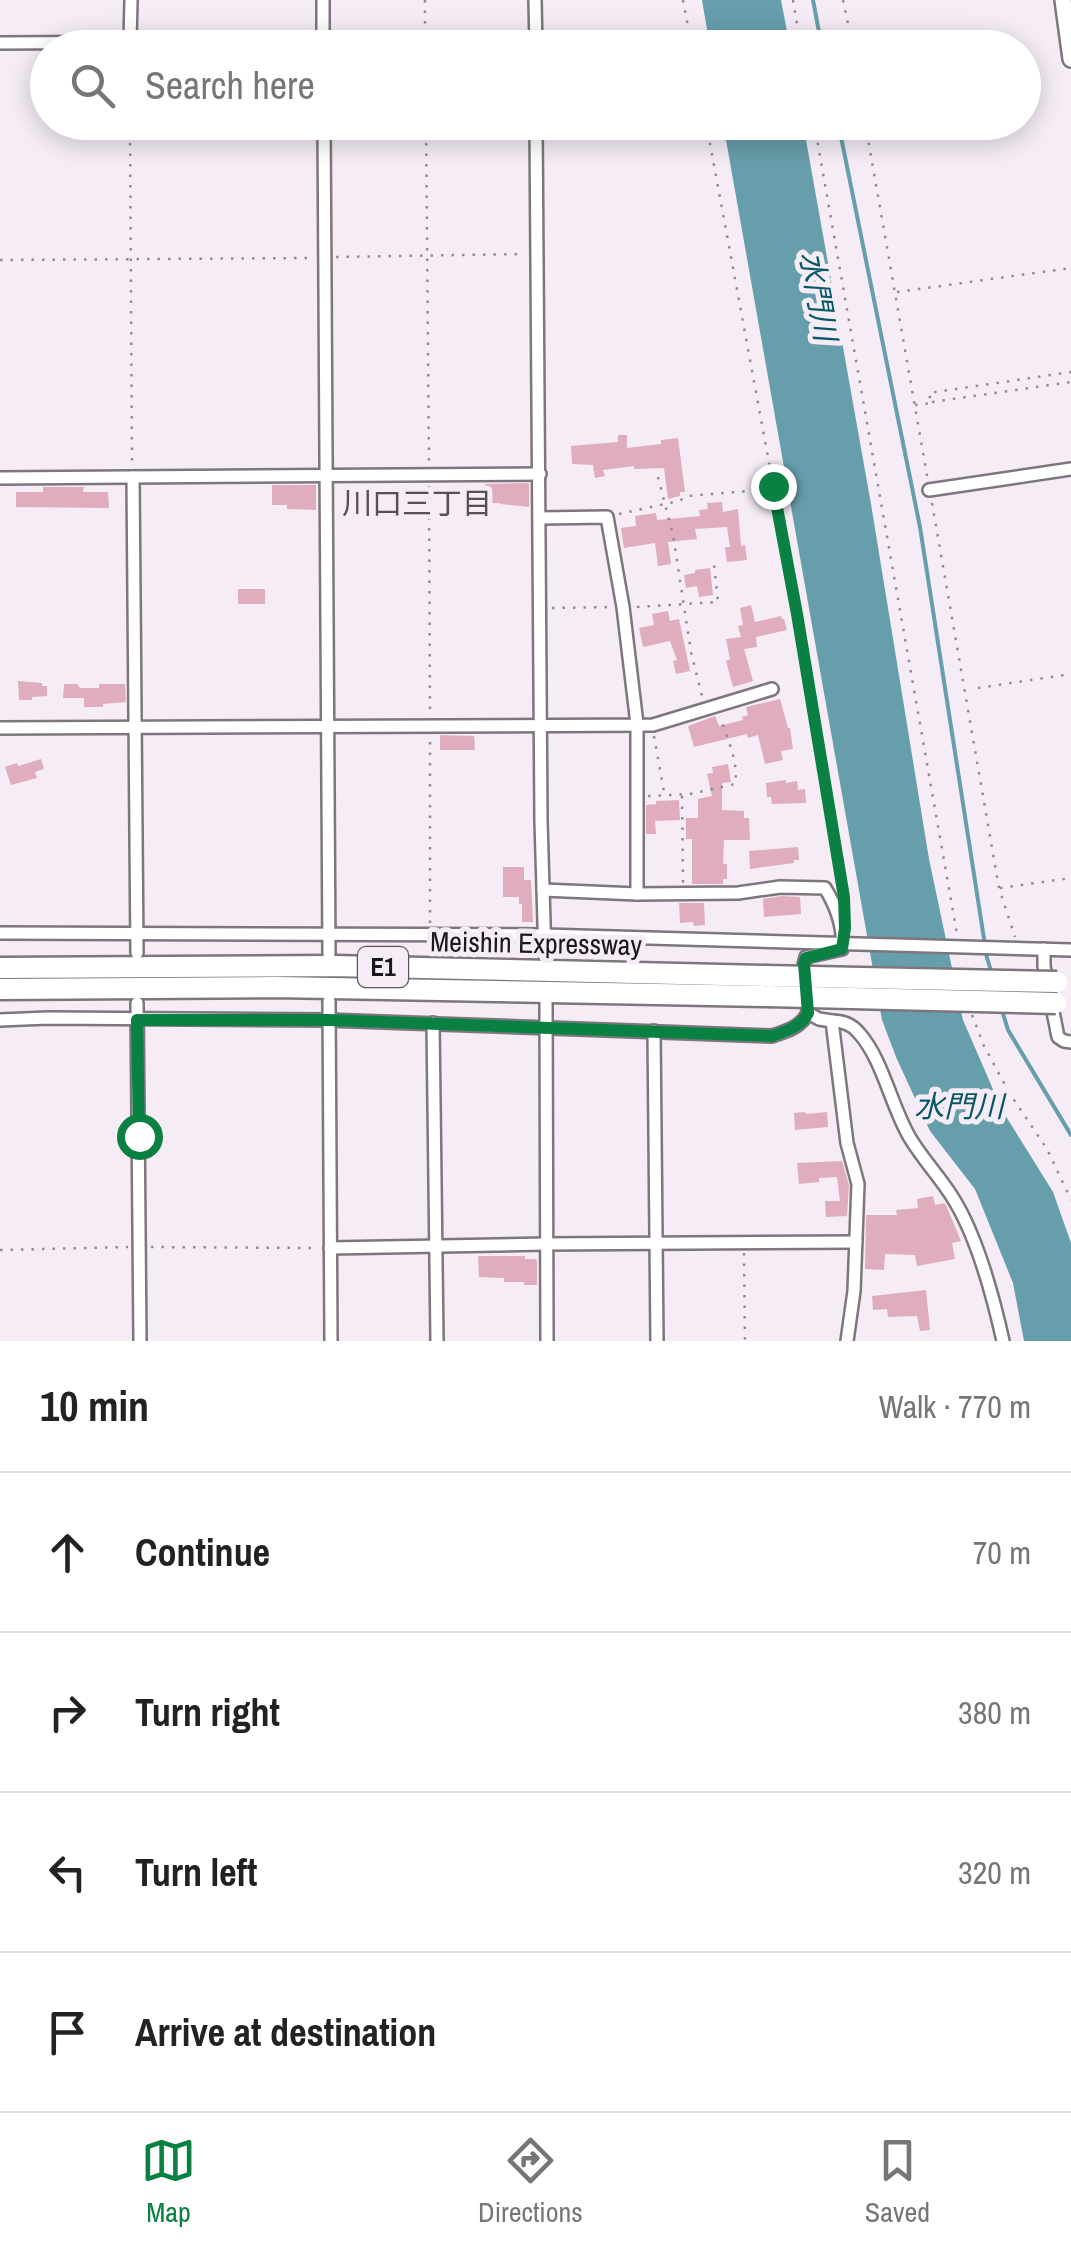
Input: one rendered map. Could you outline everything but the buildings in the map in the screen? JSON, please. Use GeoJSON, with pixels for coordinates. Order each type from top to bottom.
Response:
{"type":"FeatureCollection","features":[{"type":"Feature","properties":{"kind":"highway","name":"Meishin Expressway"},"geometry":{"type":"LineString","coordinates":[[0,965],[333,966],[766,986],[1064,993]]}},
{"type":"Feature","properties":{"kind":"highway","name":"Meishin Expressway"},"geometry":{"type":"LineString","coordinates":[[0,989],[766,986]]}},
{"type":"Feature","properties":{"kind":"street"},"geometry":{"type":"LineString","coordinates":[[130,30],[131,0]]}},
{"type":"Feature","properties":{"kind":"street"},"geometry":{"type":"LineString","coordinates":[[323,0],[323,30]]}},
{"type":"Feature","properties":{"kind":"street"},"geometry":{"type":"LineString","coordinates":[[536,0],[536,30]]}},
{"type":"Feature","properties":{"kind":"street"},"geometry":{"type":"LineString","coordinates":[[1063,0],[1071,60]]}},
{"type":"Feature","properties":{"kind":"street"},"geometry":{"type":"LineString","coordinates":[[0,42],[30,42]]}},
{"type":"Feature","properties":{"kind":"street"},"geometry":{"type":"LineString","coordinates":[[324,140],[329,954]]}},
{"type":"Feature","properties":{"kind":"street"},"geometry":{"type":"LineString","coordinates":[[536,140],[545,956]]}},
{"type":"Feature","properties":{"kind":"street"},"geometry":{"type":"LineString","coordinates":[[929,490],[1071,469]]}},
{"type":"Feature","properties":{"kind":"street"},"geometry":{"type":"LineString","coordinates":[[0,478],[540,474]]}},
{"type":"Feature","properties":{"kind":"street"},"geometry":{"type":"LineString","coordinates":[[132,477],[137,953]]}},
{"type":"Feature","properties":{"kind":"street"},"geometry":{"type":"LineString","coordinates":[[540,518],[607,517],[638,724],[636,894]]}},
{"type":"Feature","properties":{"kind":"street"},"geometry":{"type":"LineString","coordinates":[[0,728],[653,725],[772,689]]}},
{"type":"Feature","properties":{"kind":"street"},"geometry":{"type":"LineString","coordinates":[[0,1020],[328,1020],[772,1036],[792,1029],[808,1013],[806,958],[833,953],[842,949],[843,944],[825,888],[684,894],[543,890]]}},
{"type":"Feature","properties":{"kind":"street"},"geometry":{"type":"LineString","coordinates":[[0,932],[544,935],[1071,950]]}},
{"type":"Feature","properties":{"kind":"street"},"geometry":{"type":"LineString","coordinates":[[1044,950],[1058,1037],[1071,1042]]}},
{"type":"Feature","properties":{"kind":"street"},"geometry":{"type":"LineString","coordinates":[[328,1001],[330,1341]]}},
{"type":"Feature","properties":{"kind":"street"},"geometry":{"type":"LineString","coordinates":[[137,1003],[140,1341]]}},
{"type":"Feature","properties":{"kind":"street"},"geometry":{"type":"LineString","coordinates":[[546,1003],[547,1341]]}},
{"type":"Feature","properties":{"kind":"street"},"geometry":{"type":"LineString","coordinates":[[808,1013],[820,1020],[850,1024],[861,1034],[910,1138],[953,1197],[966,1223],[1003,1341]]}},
{"type":"Feature","properties":{"kind":"street"},"geometry":{"type":"LineString","coordinates":[[832,1021],[847,1142],[858,1184],[854,1291],[847,1341]]}},
{"type":"Feature","properties":{"kind":"street"},"geometry":{"type":"LineString","coordinates":[[434,1023],[437,1341]]}},
{"type":"Feature","properties":{"kind":"street"},"geometry":{"type":"LineString","coordinates":[[654,1031],[658,1341]]}},
{"type":"Feature","properties":{"kind":"street"},"geometry":{"type":"LineString","coordinates":[[330,1248],[856,1242]]}},
{"type":"Feature","properties":{"kind":"path"},"geometry":{"type":"LineString","coordinates":[[425,0],[426,30]]}},
{"type":"Feature","properties":{"kind":"path"},"geometry":{"type":"LineString","coordinates":[[682,0],[688,30]]}},
{"type":"Feature","properties":{"kind":"path"},"geometry":{"type":"LineString","coordinates":[[793,0],[798,30]]}},
{"type":"Feature","properties":{"kind":"path"},"geometry":{"type":"LineString","coordinates":[[843,0],[849,30]]}},
{"type":"Feature","properties":{"kind":"path"},"geometry":{"type":"LineString","coordinates":[[130,140],[132,477]]}},
{"type":"Feature","properties":{"kind":"path"},"geometry":{"type":"LineString","coordinates":[[426,140],[430,934]]}},
{"type":"Feature","properties":{"kind":"path"},"geometry":{"type":"LineString","coordinates":[[709,140],[844,897]]}},
{"type":"Feature","properties":{"kind":"path"},"geometry":{"type":"LineString","coordinates":[[817,140],[959,947]]}},
{"type":"Feature","properties":{"kind":"path"},"geometry":{"type":"LineString","coordinates":[[869,140],[999,888],[1018,948]]}},
{"type":"Feature","properties":{"kind":"path"},"geometry":{"type":"LineString","coordinates":[[0,260],[538,254]]}},
{"type":"Feature","properties":{"kind":"path"},"geometry":{"type":"LineString","coordinates":[[896,292],[1071,268]]}},
{"type":"Feature","properties":{"kind":"path"},"geometry":{"type":"LineString","coordinates":[[930,403],[929,393],[1071,372]]}},
{"type":"Feature","properties":{"kind":"path"},"geometry":{"type":"LineString","coordinates":[[915,405],[1071,382]]}},
{"type":"Feature","properties":{"kind":"path"},"geometry":{"type":"LineString","coordinates":[[637,797],[682,794],[734,784],[737,774],[691,652],[673,535],[658,477]]}},
{"type":"Feature","properties":{"kind":"path"},"geometry":{"type":"LineString","coordinates":[[607,517],[678,502],[688,496],[773,486]]}},
{"type":"Feature","properties":{"kind":"path"},"geometry":{"type":"LineString","coordinates":[[540,607],[718,602],[714,564]]}},
{"type":"Feature","properties":{"kind":"path"},"geometry":{"type":"LineString","coordinates":[[978,688],[1071,674]]}},
{"type":"Feature","properties":{"kind":"path"},"geometry":{"type":"LineString","coordinates":[[653,725],[665,796]]}},
{"type":"Feature","properties":{"kind":"path"},"geometry":{"type":"LineString","coordinates":[[682,794],[684,894]]}},
{"type":"Feature","properties":{"kind":"path"},"geometry":{"type":"LineString","coordinates":[[999,888],[1071,878]]}},
{"type":"Feature","properties":{"kind":"path"},"geometry":{"type":"LineString","coordinates":[[968,1002],[984,1046],[1047,1150],[1071,1200]]}},
{"type":"Feature","properties":{"kind":"path"},"geometry":{"type":"LineString","coordinates":[[744,1243],[745,1341]]}},
{"type":"Feature","properties":{"kind":"path"},"geometry":{"type":"LineString","coordinates":[[0,1250],[330,1248]]}},
{"type":"Feature","properties":{"kind":"water"},"geometry":{"type":"Polygon","coordinates":[[[702,0],[781,0],[787,30],[707,30],[702,0]]]}},
{"type":"Feature","properties":{"kind":"water","name":"水門川"},"geometry":{"type":"Polygon","coordinates":[[[726,140],[806,140],[929,859],[963,1020],[1002,1110],[1053,1192],[1071,1243],[1071,1341],[1024,1341],[1013,1283],[975,1189],[930,1131],[882,1020],[726,140]]]}},
{"type":"Feature","properties":{"kind":"waterway"},"geometry":{"type":"LineString","coordinates":[[813,0],[819,30]]}},
{"type":"Feature","properties":{"kind":"waterway"},"geometry":{"type":"LineString","coordinates":[[842,140],[920,527],[992,974]]}},
{"type":"Feature","properties":{"kind":"waterway"},"geometry":{"type":"LineString","coordinates":[[1001,1007],[1008,1030],[1071,1135]]}},
{"type":"Feature","properties":{"kind":"district","name":"川口三丁目"},"geometry":{"type":"Point","coordinates":[417,503]}},
{"type":"Feature","properties":{"kind":"route"},"geometry":{"type":"LineString","coordinates":[[139,1136],[137,1020],[328,1020],[772,1036],[804,1020],[808,1013],[804,964],[806,958],[818,953],[842,949],[844,897],[773,486]]}}]}
